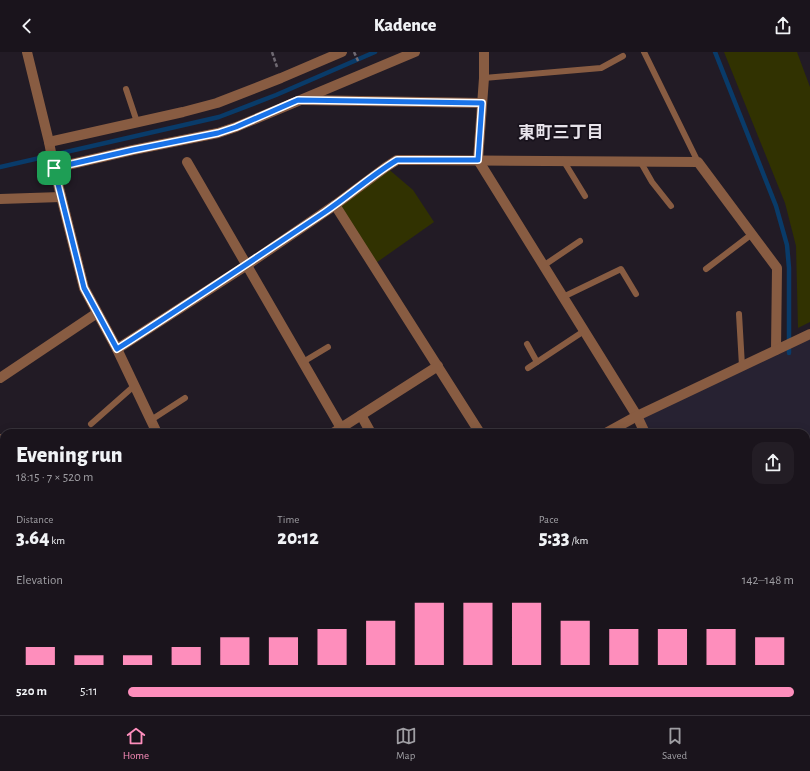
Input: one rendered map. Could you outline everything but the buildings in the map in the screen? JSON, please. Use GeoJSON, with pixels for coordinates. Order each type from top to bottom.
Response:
{"type":"FeatureCollection","features":[{"type":"Feature","properties":{"kind":"street"},"geometry":{"type":"LineString","coordinates":[[27,52],[84,288],[117,349],[155,429]]}},
{"type":"Feature","properties":{"kind":"street"},"geometry":{"type":"LineString","coordinates":[[50,146],[137,122],[217,103],[342,52]]}},
{"type":"Feature","properties":{"kind":"street"},"geometry":{"type":"LineString","coordinates":[[53,164],[218,133],[236,127],[415,52]]}},
{"type":"Feature","properties":{"kind":"street"},"geometry":{"type":"LineString","coordinates":[[484,52],[484,78],[478,160],[637,416],[643,429]]}},
{"type":"Feature","properties":{"kind":"street"},"geometry":{"type":"LineString","coordinates":[[298,100],[482,103]]}},
{"type":"Feature","properties":{"kind":"street"},"geometry":{"type":"LineString","coordinates":[[117,349],[247,265],[335,205],[397,160],[563,160],[698,162],[777,268],[778,349]]}},
{"type":"Feature","properties":{"kind":"street"},"geometry":{"type":"LineString","coordinates":[[187,162],[303,362],[336,429]]}},
{"type":"Feature","properties":{"kind":"street"},"geometry":{"type":"LineString","coordinates":[[0,199],[61,197]]}},
{"type":"Feature","properties":{"kind":"street"},"geometry":{"type":"LineString","coordinates":[[335,205],[477,429]]}},
{"type":"Feature","properties":{"kind":"street"},"geometry":{"type":"LineString","coordinates":[[0,378],[97,313]]}},
{"type":"Feature","properties":{"kind":"street"},"geometry":{"type":"LineString","coordinates":[[613,429],[637,416],[810,334]]}},
{"type":"Feature","properties":{"kind":"street"},"geometry":{"type":"LineString","coordinates":[[339,429],[438,366]]}},
{"type":"Feature","properties":{"kind":"street"},"geometry":{"type":"LineString","coordinates":[[361,415],[369,429]]}},
{"type":"Feature","properties":{"kind":"lane"},"geometry":{"type":"LineString","coordinates":[[644,52],[698,162]]}},
{"type":"Feature","properties":{"kind":"lane"},"geometry":{"type":"LineString","coordinates":[[484,78],[601,68],[623,56]]}},
{"type":"Feature","properties":{"kind":"lane"},"geometry":{"type":"LineString","coordinates":[[126,89],[137,122]]}},
{"type":"Feature","properties":{"kind":"lane"},"geometry":{"type":"LineString","coordinates":[[563,160],[585,196]]}},
{"type":"Feature","properties":{"kind":"lane"},"geometry":{"type":"LineString","coordinates":[[640,161],[652,182],[671,206]]}},
{"type":"Feature","properties":{"kind":"lane"},"geometry":{"type":"LineString","coordinates":[[706,269],[752,234]]}},
{"type":"Feature","properties":{"kind":"lane"},"geometry":{"type":"LineString","coordinates":[[543,266],[580,241]]}},
{"type":"Feature","properties":{"kind":"lane"},"geometry":{"type":"LineString","coordinates":[[563,297],[621,269],[636,294]]}},
{"type":"Feature","properties":{"kind":"lane"},"geometry":{"type":"LineString","coordinates":[[739,314],[742,366]]}},
{"type":"Feature","properties":{"kind":"lane"},"geometry":{"type":"LineString","coordinates":[[528,368],[584,331]]}},
{"type":"Feature","properties":{"kind":"lane"},"geometry":{"type":"LineString","coordinates":[[527,344],[537,362]]}},
{"type":"Feature","properties":{"kind":"lane"},"geometry":{"type":"LineString","coordinates":[[303,362],[328,347]]}},
{"type":"Feature","properties":{"kind":"lane"},"geometry":{"type":"LineString","coordinates":[[92,424],[134,386]]}},
{"type":"Feature","properties":{"kind":"lane"},"geometry":{"type":"LineString","coordinates":[[151,420],[185,398]]}},
{"type":"Feature","properties":{"kind":"path"},"geometry":{"type":"LineString","coordinates":[[356,55],[360,64]]}},
{"type":"Feature","properties":{"kind":"shaded area"},"geometry":{"type":"Polygon","coordinates":[[[724,52],[797,52],[810,87],[810,322],[798,328],[796,246],[785,203],[724,52]]]}},
{"type":"Feature","properties":{"kind":"shaded area"},"geometry":{"type":"Polygon","coordinates":[[[386,167],[413,190],[434,222],[373,265],[335,205],[386,167]]]}},
{"type":"Feature","properties":{"kind":"shaded area"},"geometry":{"type":"Polygon","coordinates":[[[810,334],[810,429],[643,429],[637,416],[810,334]]]}},
{"type":"Feature","properties":{"kind":"waterway"},"geometry":{"type":"LineString","coordinates":[[0,167],[219,117],[276,95],[375,52]]}},
{"type":"Feature","properties":{"kind":"waterway"},"geometry":{"type":"LineString","coordinates":[[715,52],[776,206],[787,245],[789,268],[789,353]]}},
{"type":"Feature","properties":{"kind":"district","name":"東町三丁目"},"geometry":{"type":"Point","coordinates":[561,132]}},
{"type":"Feature","properties":{"kind":"route"},"geometry":{"type":"LineString","coordinates":[[298,100],[482,103],[478,160],[397,160],[335,205],[247,265],[117,349],[84,288],[54,168],[218,133],[236,127],[298,100]]}}]}
